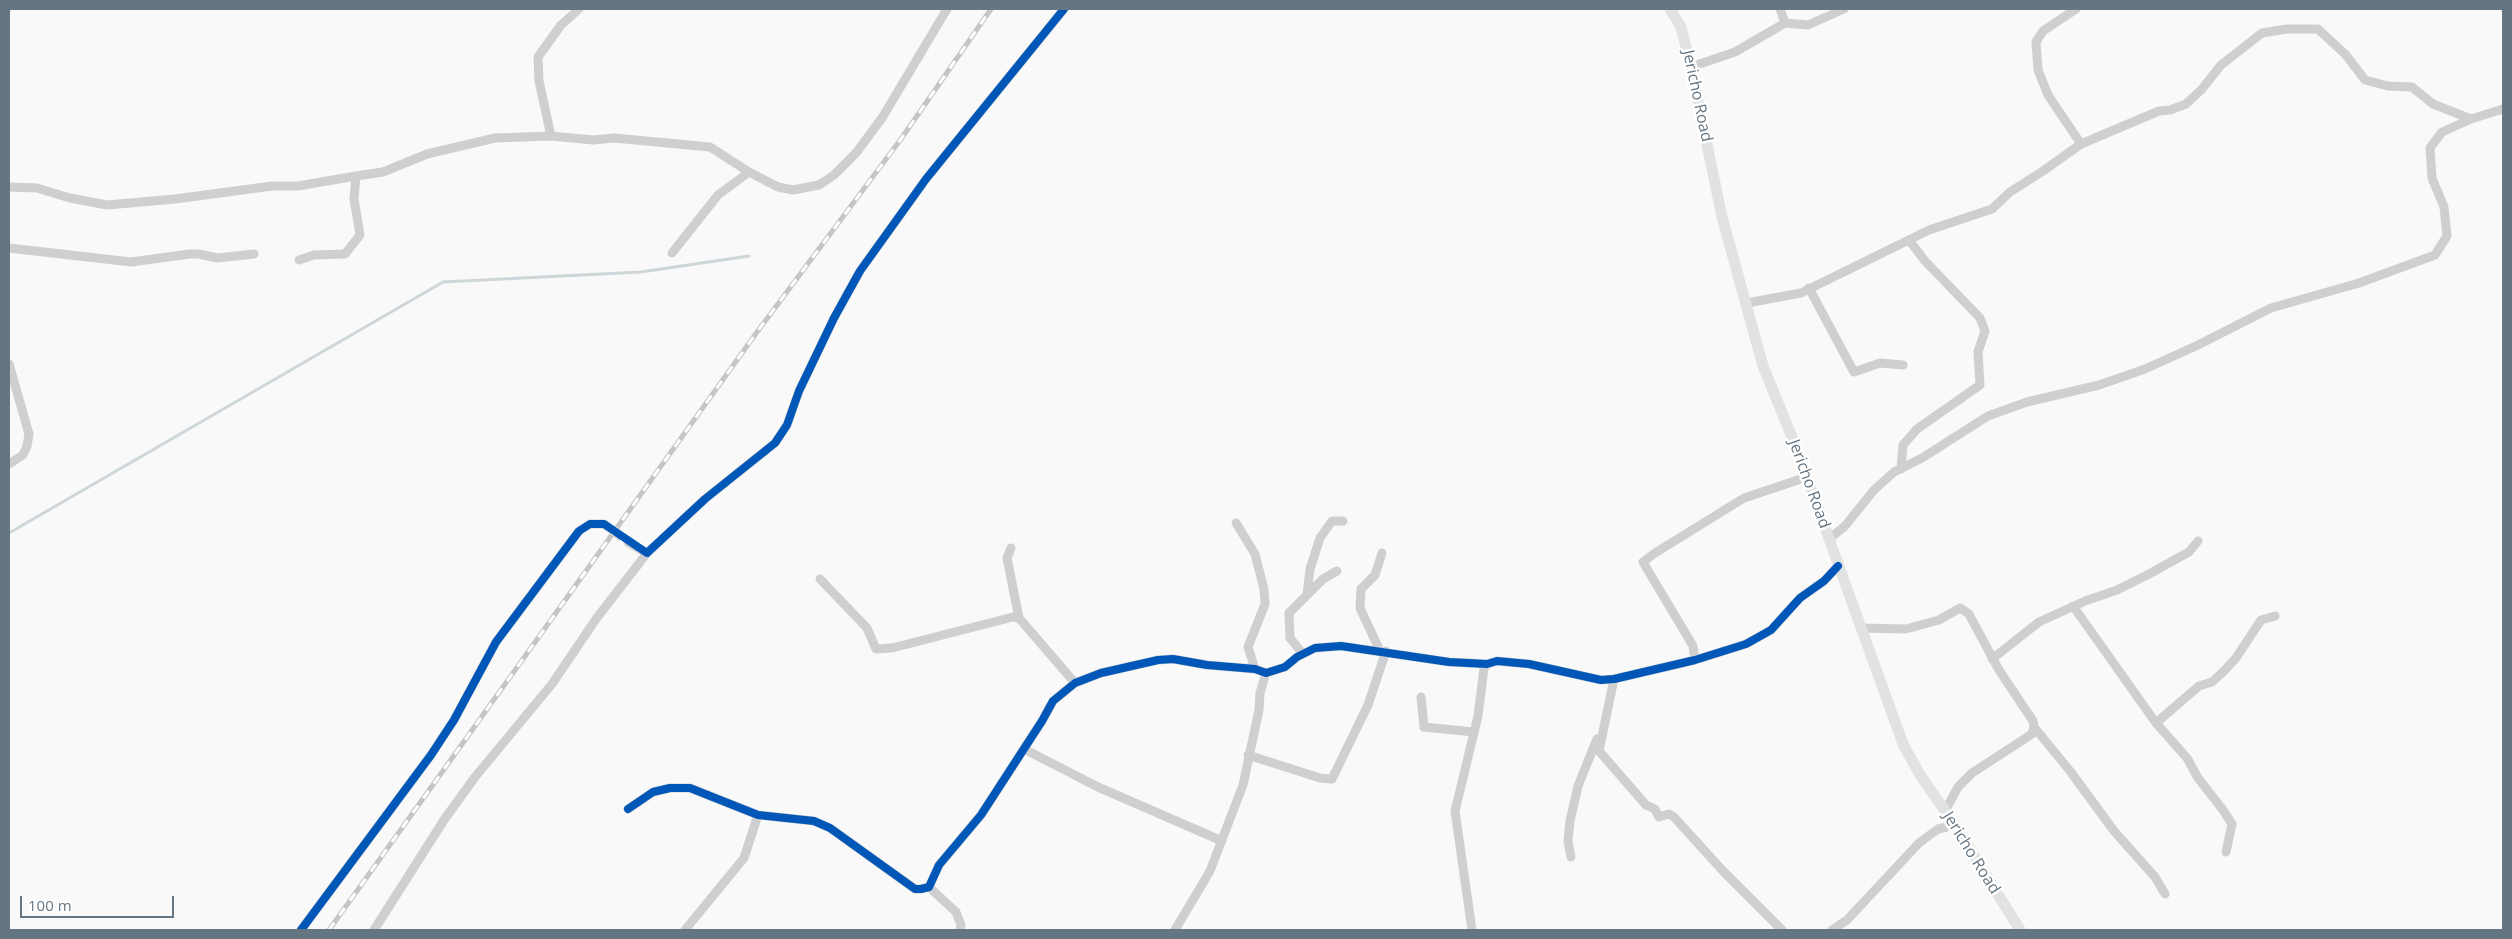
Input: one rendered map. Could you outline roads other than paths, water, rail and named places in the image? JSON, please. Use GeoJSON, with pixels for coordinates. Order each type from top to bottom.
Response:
{"type":"FeatureCollection","features":[{"type":"Feature","properties":{"kind":"street"},"geometry":{"type":"LineString","coordinates":[[551,136],[536,65],[538,57],[561,24],[579,9]]}},
{"type":"Feature","properties":{"kind":"street"},"geometry":{"type":"LineString","coordinates":[[9,186],[37,188],[70,198],[107,205],[175,199],[272,186],[298,186],[383,172],[427,154],[495,138],[551,136],[593,140],[614,138],[710,146],[749,172],[778,187],[793,190],[819,185],[834,175],[856,153],[882,118],[947,9]]}},
{"type":"Feature","properties":{"kind":"street"},"geometry":{"type":"LineString","coordinates":[[374,930],[444,820],[475,777],[552,684],[596,619],[647,553],[705,499],[776,443],[787,425],[799,391],[834,318],[860,270],[926,179],[1064,9]]}},
{"type":"Feature","properties":{"kind":"street","name":"Jericho Road"},"geometry":{"type":"LineString","coordinates":[[1670,9],[1681,28],[1691,67],[1722,217],[1763,366],[1807,477],[1903,744],[1920,775],[1955,825],[2020,930]]}},
{"type":"Feature","properties":{"kind":"street"},"geometry":{"type":"LineString","coordinates":[[1780,9],[1785,23]]}},
{"type":"Feature","properties":{"kind":"street"},"geometry":{"type":"LineString","coordinates":[[1691,67],[1735,52],[1785,23],[1808,25],[1844,9]]}},
{"type":"Feature","properties":{"kind":"street"},"geometry":{"type":"LineString","coordinates":[[2076,9],[2043,31],[2036,42],[2038,70],[2048,95],[2081,144]]}},
{"type":"Feature","properties":{"kind":"street"},"geometry":{"type":"LineString","coordinates":[[1747,304],[1800,292],[1929,230],[1992,209],[2010,192],[2081,144],[2159,111],[2170,110],[2186,104],[2202,89],[2221,65],[2262,34],[2287,29],[2318,29],[2346,55],[2365,80],[2388,86],[2412,87],[2433,104],[2471,119]]}},
{"type":"Feature","properties":{"kind":"street"},"geometry":{"type":"LineString","coordinates":[[1829,540],[1845,526],[1874,490],[1902,469],[1988,416],[2027,402],[2100,385],[2145,369],[2205,342],[2271,308],[2359,283],[2435,255],[2448,236],[2444,207],[2432,178],[2430,148],[2442,132],[2471,119],[2503,109]]}},
{"type":"Feature","properties":{"kind":"street"},"geometry":{"type":"LineString","coordinates":[[672,253],[718,195],[749,172]]}},
{"type":"Feature","properties":{"kind":"street"},"geometry":{"type":"LineString","coordinates":[[299,260],[314,255],[345,254],[360,235],[354,199],[356,176]]}},
{"type":"Feature","properties":{"kind":"street"},"geometry":{"type":"LineString","coordinates":[[1902,469],[1903,445],[1917,429],[1980,385],[1978,352],[1985,331],[1980,318],[1925,261],[1909,240]]}},
{"type":"Feature","properties":{"kind":"street"},"geometry":{"type":"LineString","coordinates":[[9,248],[131,262],[190,254],[217,258],[254,254]]}},
{"type":"Feature","properties":{"kind":"street"},"geometry":{"type":"LineString","coordinates":[[1809,288],[1854,372],[1880,363],[1903,365]]}},
{"type":"Feature","properties":{"kind":"street"},"geometry":{"type":"LineString","coordinates":[[9,364],[29,434],[23,455],[9,464]]}},
{"type":"Feature","properties":{"kind":"street"},"geometry":{"type":"LineString","coordinates":[[1695,660],[1693,646],[1643,562],[1744,498],[1807,477]]}},
{"type":"Feature","properties":{"kind":"street"},"geometry":{"type":"LineString","coordinates":[[1307,594],[1310,569],[1320,538],[1332,522],[1343,521]]}},
{"type":"Feature","properties":{"kind":"street"},"geometry":{"type":"LineString","coordinates":[[1236,522],[1255,554],[1264,589],[1264,604],[1248,647],[1255,669]]}},
{"type":"Feature","properties":{"kind":"street"},"geometry":{"type":"LineString","coordinates":[[301,930],[431,755],[454,720],[496,642],[579,531],[590,524],[604,524]]}},
{"type":"Feature","properties":{"kind":"street"},"geometry":{"type":"LineString","coordinates":[[1992,659],[2039,622],[2073,606],[2117,590],[2149,574],[2189,552],[2198,541]]}},
{"type":"Feature","properties":{"kind":"street"},"geometry":{"type":"LineString","coordinates":[[629,543],[647,553]]}},
{"type":"Feature","properties":{"kind":"street"},"geometry":{"type":"LineString","coordinates":[[1011,548],[1007,558],[1019,618],[1075,683]]}},
{"type":"Feature","properties":{"kind":"street"},"geometry":{"type":"LineString","coordinates":[[1248,756],[1320,778],[1332,779],[1368,706],[1383,651],[1360,608],[1361,589],[1375,575],[1382,553]]}},
{"type":"Feature","properties":{"kind":"street"},"geometry":{"type":"LineString","coordinates":[[929,887],[939,865],[981,815],[1053,700],[1075,683],[1101,673],[1158,660],[1173,659],[1207,665],[1255,669],[1266,673],[1285,667],[1315,648],[1341,646],[1449,662],[1487,664],[1497,660],[1529,664],[1601,680],[1614,679],[1695,660],[1760,638],[1781,621],[1800,598],[1824,581],[1838,566]]}},
{"type":"Feature","properties":{"kind":"street"},"geometry":{"type":"LineString","coordinates":[[1303,654],[1290,638],[1289,613],[1323,578],[1337,571]]}},
{"type":"Feature","properties":{"kind":"street"},"geometry":{"type":"LineString","coordinates":[[820,580],[867,628],[875,647],[879,650],[1013,617],[1019,618]]}},
{"type":"Feature","properties":{"kind":"street"},"geometry":{"type":"LineString","coordinates":[[2073,606],[2156,723],[2187,758],[2198,778],[2232,824],[2226,852]]}},
{"type":"Feature","properties":{"kind":"street"},"geometry":{"type":"LineString","coordinates":[[1861,628],[1906,629],[1939,620],[1960,608],[1969,614],[1992,659],[2033,721],[2034,728],[2032,734],[1972,773],[1958,787],[1945,811]]}},
{"type":"Feature","properties":{"kind":"street"},"geometry":{"type":"LineString","coordinates":[[2156,723],[2199,686],[2212,682],[2236,658],[2261,620],[2274,616]]}},
{"type":"Feature","properties":{"kind":"street"},"geometry":{"type":"LineString","coordinates":[[1472,930],[1455,811],[1474,732],[1484,668],[1487,664]]}},
{"type":"Feature","properties":{"kind":"street"},"geometry":{"type":"LineString","coordinates":[[1175,930],[1210,872],[1243,785],[1266,673]]}},
{"type":"Feature","properties":{"kind":"street"},"geometry":{"type":"LineString","coordinates":[[1614,679],[1599,751],[1646,805],[1655,810],[1660,817],[1669,814],[1674,817],[1723,871],[1782,930]]}},
{"type":"Feature","properties":{"kind":"street"},"geometry":{"type":"LineString","coordinates":[[1421,698],[1424,727],[1474,732]]}},
{"type":"Feature","properties":{"kind":"street"},"geometry":{"type":"LineString","coordinates":[[1571,857],[1568,841],[1570,820],[1578,786],[1605,721]]}},
{"type":"Feature","properties":{"kind":"street"},"geometry":{"type":"LineString","coordinates":[[2034,728],[2070,771],[2114,831],[2155,877],[2165,894]]}},
{"type":"Feature","properties":{"kind":"street"},"geometry":{"type":"LineString","coordinates":[[1024,749],[1098,787],[1222,841]]}},
{"type":"Feature","properties":{"kind":"street"},"geometry":{"type":"LineString","coordinates":[[628,809],[653,792],[670,788],[690,788],[758,815],[814,822],[830,828],[915,889],[929,887]]}},
{"type":"Feature","properties":{"kind":"street"},"geometry":{"type":"LineString","coordinates":[[685,930],[744,858],[758,815]]}},
{"type":"Feature","properties":{"kind":"street"},"geometry":{"type":"LineString","coordinates":[[1832,930],[1847,920],[1919,844],[1938,829],[1955,825]]}},
{"type":"Feature","properties":{"kind":"street"},"geometry":{"type":"LineString","coordinates":[[929,887],[956,912],[961,924],[960,930]]}},
{"type":"Feature","properties":{"kind":"waterway"},"geometry":{"type":"LineString","coordinates":[[9,533],[443,282],[641,272],[749,256]]}},
{"type":"Feature","properties":{"kind":"tunnel"},"geometry":{"type":"LineString","coordinates":[[604,524],[629,543]]}},
{"type":"Feature","properties":{"kind":"railway"},"geometry":{"type":"LineString","coordinates":[[329,930],[757,332],[901,139],[991,9]]}}]}
